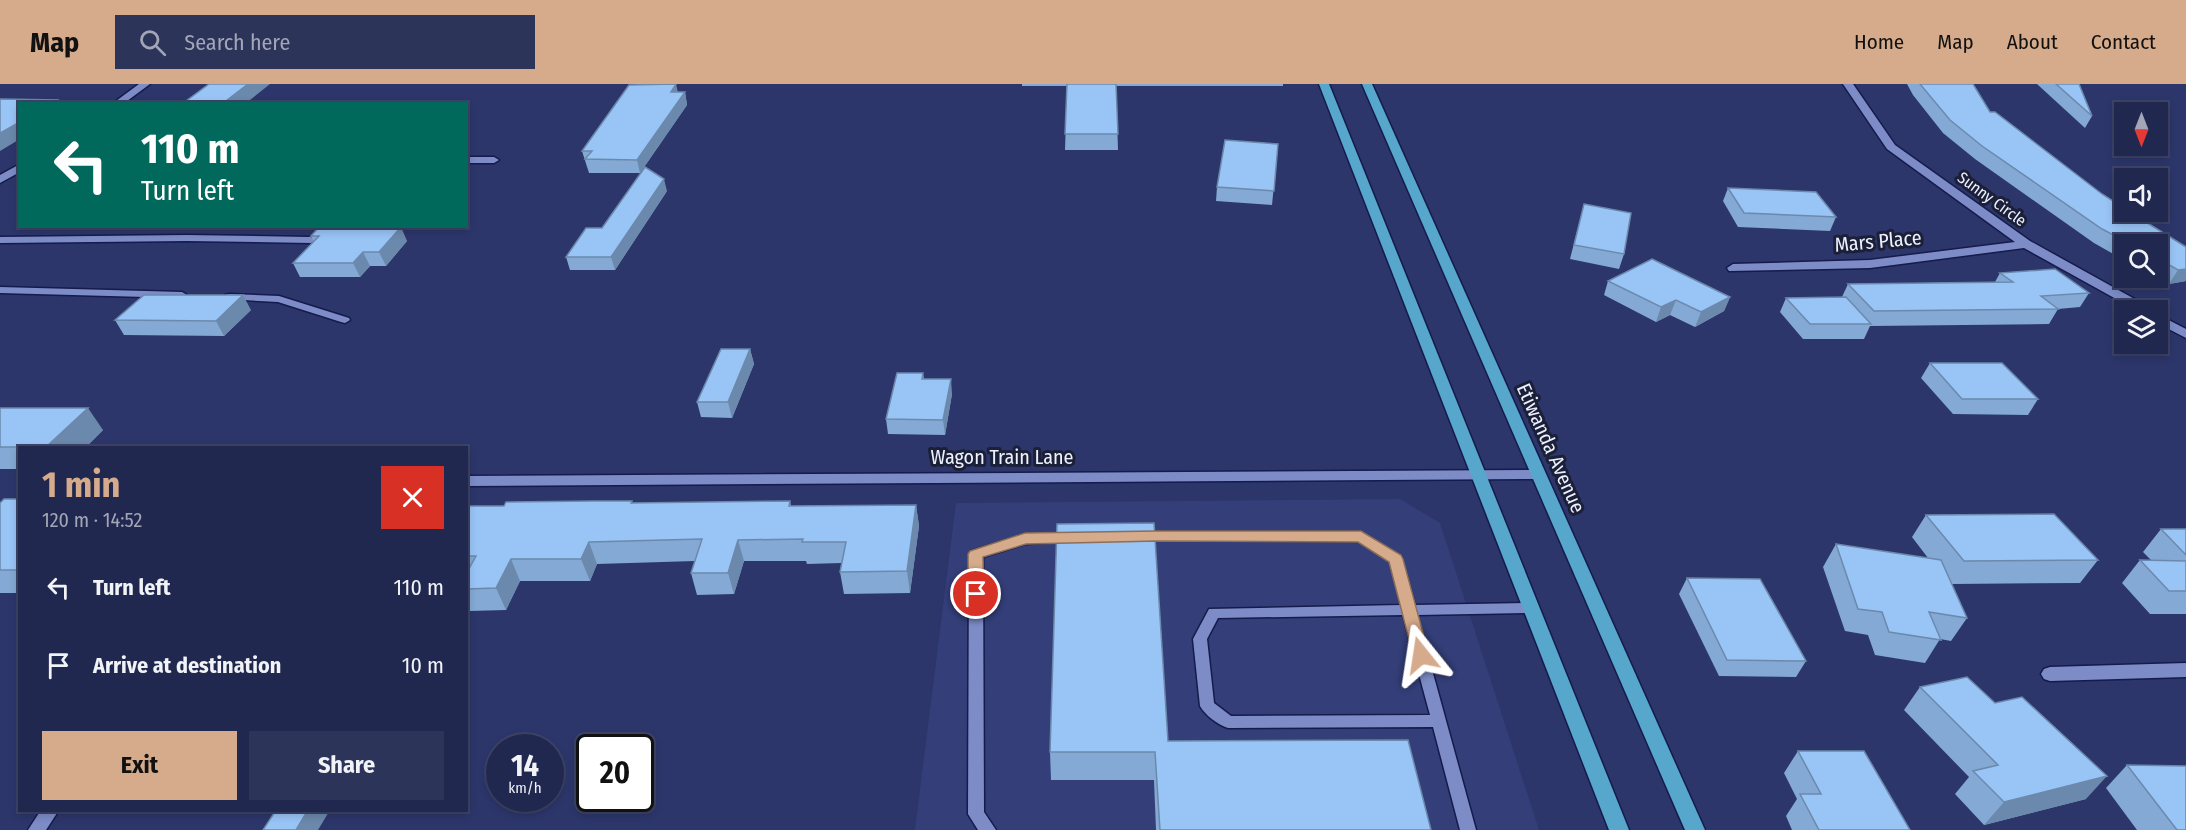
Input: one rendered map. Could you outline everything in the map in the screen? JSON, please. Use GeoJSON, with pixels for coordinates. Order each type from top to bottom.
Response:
{"type":"FeatureCollection","features":[{"type":"Feature","properties":{"kind":"main road"},"geometry":{"type":"LineString","coordinates":[[1324,84],[1619,830]]}},
{"type":"Feature","properties":{"kind":"main road","name":"Etiwanda Avenue"},"geometry":{"type":"LineString","coordinates":[[1367,84],[1695,830]]}},
{"type":"Feature","properties":{"kind":"street"},"geometry":{"type":"LineString","coordinates":[[119,102],[145,84]]}},
{"type":"Feature","properties":{"kind":"street","name":"Sunny Circle"},"geometry":{"type":"LineString","coordinates":[[1848,84],[1891,147],[2026,244],[2126,300]]}},
{"type":"Feature","properties":{"kind":"street"},"geometry":{"type":"LineString","coordinates":[[468,160],[494,160]]}},
{"type":"Feature","properties":{"kind":"street"},"geometry":{"type":"LineString","coordinates":[[0,180],[18,168]]}},
{"type":"Feature","properties":{"kind":"street","name":"Mars Place"},"geometry":{"type":"LineString","coordinates":[[1732,268],[1870,264],[2026,244]]}},
{"type":"Feature","properties":{"kind":"street"},"geometry":{"type":"LineString","coordinates":[[2168,324],[2186,334]]}},
{"type":"Feature","properties":{"kind":"street","name":"Wagon Train Lane"},"geometry":{"type":"LineString","coordinates":[[468,481],[1538,475]]}},
{"type":"Feature","properties":{"kind":"street"},"geometry":{"type":"LineString","coordinates":[[2050,674],[2186,670]]}},
{"type":"Feature","properties":{"kind":"lane"},"geometry":{"type":"LineString","coordinates":[[0,240],[187,238],[311,240]]}},
{"type":"Feature","properties":{"kind":"lane"},"geometry":{"type":"LineString","coordinates":[[0,290],[188,296]]}},
{"type":"Feature","properties":{"kind":"lane"},"geometry":{"type":"LineString","coordinates":[[222,297],[279,299],[345,320]]}},
{"type":"Feature","properties":{"kind":"lane"},"geometry":{"type":"LineString","coordinates":[[988,830],[976,814],[976,554],[1025,538],[1085,537]]}},
{"type":"Feature","properties":{"kind":"lane"},"geometry":{"type":"LineString","coordinates":[[1121,537],[1361,537],[1396,559],[1468,830]]}},
{"type":"Feature","properties":{"kind":"lane"},"geometry":{"type":"LineString","coordinates":[[1439,721],[1228,722],[1207,706],[1200,639],[1214,613],[1530,608]]}},
{"type":"Feature","properties":{"kind":"lane"},"geometry":{"type":"LineString","coordinates":[[36,830],[50,812]]}},
{"type":"Feature","properties":{"kind":"shaded area"},"geometry":{"type":"Polygon","coordinates":[[[1400,499],[1440,523],[1539,830],[915,830],[956,503],[1400,499]]]}},
{"type":"Feature","properties":{"kind":"building"},"geometry":{"type":"Polygon","coordinates":[[[209,84],[248,84],[225,102],[185,102],[209,84]]]}},
{"type":"Feature","properties":{"kind":"building"},"geometry":{"type":"Polygon","coordinates":[[[676,84],[671,92],[685,92],[637,160],[585,159],[592,151],[582,151],[629,85],[676,84]]]}},
{"type":"Feature","properties":{"kind":"building"},"geometry":{"type":"Polygon","coordinates":[[[1067,84],[1116,84],[1118,134],[1065,134],[1067,84]]]}},
{"type":"Feature","properties":{"kind":"building"},"geometry":{"type":"Polygon","coordinates":[[[1920,84],[1973,84],[1990,112],[1995,112],[2114,202],[2114,222],[2146,222],[2165,234],[2114,235],[2102,229],[1982,146],[1950,120],[1920,84]]]}},
{"type":"Feature","properties":{"kind":"building"},"geometry":{"type":"Polygon","coordinates":[[[2056,84],[2079,84],[2092,116],[2056,84]]]}},
{"type":"Feature","properties":{"kind":"building"},"geometry":{"type":"Polygon","coordinates":[[[0,99],[57,100],[54,102],[18,102],[18,123],[0,133],[0,99]]]}},
{"type":"Feature","properties":{"kind":"building"},"geometry":{"type":"Polygon","coordinates":[[[1225,140],[1278,144],[1274,191],[1217,187],[1225,140]]]}},
{"type":"Feature","properties":{"kind":"building"},"geometry":{"type":"Polygon","coordinates":[[[645,167],[664,179],[611,257],[566,257],[586,228],[602,228],[645,167]]]}},
{"type":"Feature","properties":{"kind":"building"},"geometry":{"type":"Polygon","coordinates":[[[1728,188],[1816,192],[1836,217],[1744,213],[1728,188]]]}},
{"type":"Feature","properties":{"kind":"building"},"geometry":{"type":"Polygon","coordinates":[[[1584,204],[1631,213],[1624,254],[1574,245],[1584,204]]]}},
{"type":"Feature","properties":{"kind":"building"},"geometry":{"type":"Polygon","coordinates":[[[318,228],[400,228],[379,252],[363,252],[353,263],[293,263],[319,236],[311,236],[318,228]]]}},
{"type":"Feature","properties":{"kind":"building"},"geometry":{"type":"Polygon","coordinates":[[[2168,236],[2186,247],[2186,269],[2178,270],[2168,264],[2168,236]]]}},
{"type":"Feature","properties":{"kind":"building"},"geometry":{"type":"Polygon","coordinates":[[[1652,259],[1730,297],[1701,312],[1676,300],[1661,307],[1608,281],[1652,259]]]}},
{"type":"Feature","properties":{"kind":"building"},"geometry":{"type":"Polygon","coordinates":[[[2055,269],[2089,293],[2041,296],[2058,309],[1874,311],[1848,284],[2013,282],[2000,273],[2055,269]]]}},
{"type":"Feature","properties":{"kind":"building"},"geometry":{"type":"Polygon","coordinates":[[[144,295],[243,295],[216,321],[115,320],[144,295]]]}},
{"type":"Feature","properties":{"kind":"building"},"geometry":{"type":"Polygon","coordinates":[[[1846,297],[1871,324],[1810,324],[1786,298],[1846,297]]]}},
{"type":"Feature","properties":{"kind":"building"},"geometry":{"type":"Polygon","coordinates":[[[721,349],[750,349],[728,402],[697,402],[721,349]]]}},
{"type":"Feature","properties":{"kind":"building"},"geometry":{"type":"Polygon","coordinates":[[[1930,363],[2002,363],[2038,399],[1962,399],[1930,363]]]}},
{"type":"Feature","properties":{"kind":"building"},"geometry":{"type":"Polygon","coordinates":[[[897,373],[923,373],[922,379],[951,379],[943,420],[886,419],[897,373]]]}},
{"type":"Feature","properties":{"kind":"building"},"geometry":{"type":"Polygon","coordinates":[[[0,408],[88,408],[47,446],[0,447],[0,408]]]}},
{"type":"Feature","properties":{"kind":"building"},"geometry":{"type":"Polygon","coordinates":[[[4,499],[18,499],[18,570],[0,570],[0,503],[4,499]]]}},
{"type":"Feature","properties":{"kind":"building"},"geometry":{"type":"Polygon","coordinates":[[[790,501],[789,506],[916,505],[907,571],[840,572],[846,542],[802,542],[803,539],[738,540],[728,573],[691,573],[702,539],[589,542],[581,559],[511,559],[496,588],[468,589],[468,570],[476,556],[468,556],[468,506],[504,506],[506,502],[790,501]]]}},
{"type":"Feature","properties":{"kind":"building"},"geometry":{"type":"Polygon","coordinates":[[[2054,514],[2098,560],[1964,561],[1926,515],[2054,514]]]}},
{"type":"Feature","properties":{"kind":"building"},"geometry":{"type":"Polygon","coordinates":[[[1154,523],[1168,741],[1408,740],[1431,830],[1160,830],[1155,752],[1050,752],[1057,524],[1154,523]]]}},
{"type":"Feature","properties":{"kind":"building"},"geometry":{"type":"Polygon","coordinates":[[[2161,529],[2186,529],[2186,555],[2161,529]]]}},
{"type":"Feature","properties":{"kind":"building"},"geometry":{"type":"Polygon","coordinates":[[[1836,544],[1941,560],[1967,618],[1929,612],[1941,640],[1889,632],[1882,612],[1858,609],[1836,544]]]}},
{"type":"Feature","properties":{"kind":"building"},"geometry":{"type":"Polygon","coordinates":[[[2140,560],[2186,561],[2186,591],[2169,591],[2140,560]]]}},
{"type":"Feature","properties":{"kind":"building"},"geometry":{"type":"Polygon","coordinates":[[[1687,578],[1760,579],[1806,661],[1727,660],[1687,578]]]}},
{"type":"Feature","properties":{"kind":"building"},"geometry":{"type":"Polygon","coordinates":[[[1967,677],[1995,703],[2022,697],[2107,776],[2004,802],[1973,771],[1998,765],[1920,687],[1967,677]]]}},
{"type":"Feature","properties":{"kind":"building"},"geometry":{"type":"Polygon","coordinates":[[[1798,751],[1864,751],[1910,830],[1819,830],[1800,794],[1821,794],[1798,751]]]}},
{"type":"Feature","properties":{"kind":"building"},"geometry":{"type":"Polygon","coordinates":[[[2127,765],[2186,766],[2186,830],[2177,830],[2127,765]]]}},
{"type":"Feature","properties":{"kind":"building"},"geometry":{"type":"Polygon","coordinates":[[[275,812],[307,812],[296,830],[263,830],[275,812]]]}},
{"type":"Feature","properties":{"kind":"route"},"geometry":{"type":"LineString","coordinates":[[976,594],[976,554],[1025,538],[1361,537],[1396,559],[1421,655]]}}]}
